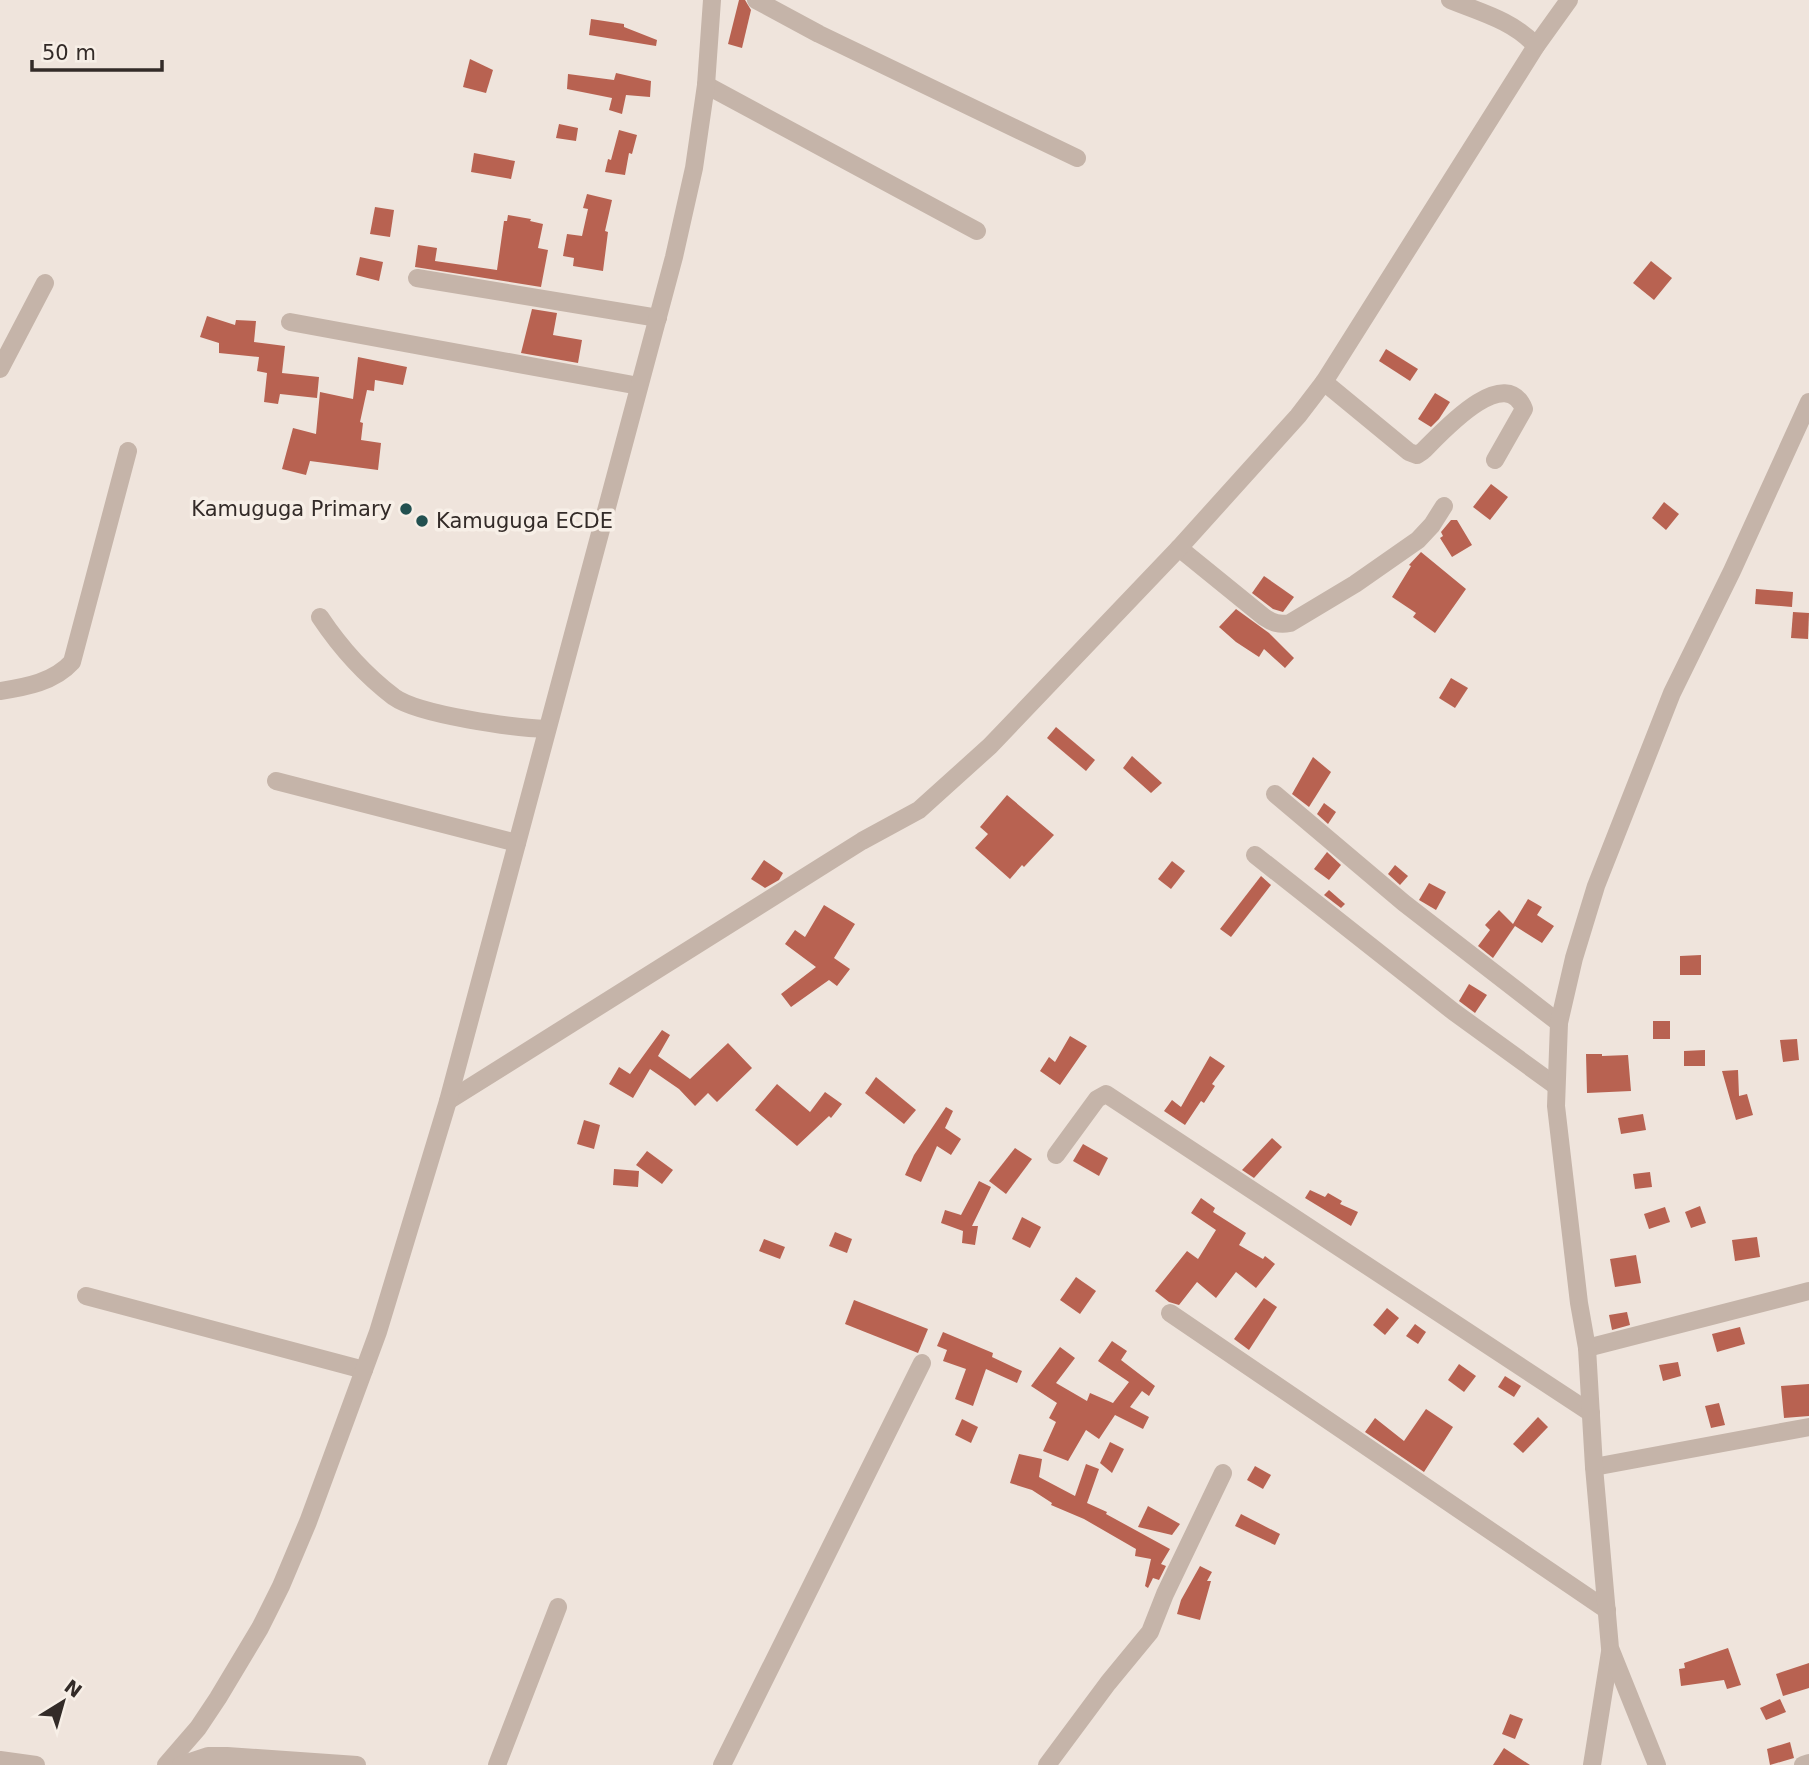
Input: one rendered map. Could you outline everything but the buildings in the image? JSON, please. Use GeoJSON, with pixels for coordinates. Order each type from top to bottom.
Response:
{"type":"FeatureCollection","features":[{"type":"Feature","properties":{"kind":"street"},"geometry":{"type":"LineString","coordinates":[[166,1765],[198,1728],[260,1628],[281,1586],[308,1522],[378,1332],[448,1101],[658,318],[694,169],[706,85],[712,0]]}},
{"type":"Feature","properties":{"kind":"street"},"geometry":{"type":"LineString","coordinates":[[756,0],[819,34],[1077,158]]}},
{"type":"Feature","properties":{"kind":"street"},"geometry":{"type":"LineString","coordinates":[[1450,0],[1514,26],[1536,46]]}},
{"type":"Feature","properties":{"kind":"street"},"geometry":{"type":"LineString","coordinates":[[448,1101],[862,841],[919,810],[990,746],[1179,548],[1298,416],[1324,382],[1536,46],[1569,0]]}},
{"type":"Feature","properties":{"kind":"street"},"geometry":{"type":"LineString","coordinates":[[706,85],[977,232]]}},
{"type":"Feature","properties":{"kind":"street"},"geometry":{"type":"LineString","coordinates":[[417,278],[658,318]]}},
{"type":"Feature","properties":{"kind":"street"},"geometry":{"type":"LineString","coordinates":[[0,369],[45,283]]}},
{"type":"Feature","properties":{"kind":"street"},"geometry":{"type":"LineString","coordinates":[[290,321],[639,386]]}},
{"type":"Feature","properties":{"kind":"street"},"geometry":{"type":"LineString","coordinates":[[1324,382],[1409,452],[1417,455],[1462,413],[1479,401],[1502,393],[1514,394],[1524,409],[1495,460]]}},
{"type":"Feature","properties":{"kind":"street"},"geometry":{"type":"LineString","coordinates":[[1592,1765],[1610,1648],[1594,1467],[1587,1348],[1556,1106],[1559,1023],[1574,958],[1596,886],[1672,693],[1732,571],[1809,402]]}},
{"type":"Feature","properties":{"kind":"street"},"geometry":{"type":"LineString","coordinates":[[0,691],[47,680],[64,672],[72,662],[128,451]]}},
{"type":"Feature","properties":{"kind":"street"},"geometry":{"type":"LineString","coordinates":[[1179,548],[1271,622],[1290,623],[1418,540],[1444,506]]}},
{"type":"Feature","properties":{"kind":"street"},"geometry":{"type":"LineString","coordinates":[[320,617],[340,647],[396,698],[444,715],[530,729],[547,729]]}},
{"type":"Feature","properties":{"kind":"street"},"geometry":{"type":"LineString","coordinates":[[276,781],[517,843]]}},
{"type":"Feature","properties":{"kind":"street"},"geometry":{"type":"LineString","coordinates":[[1276,794],[1404,903],[1559,1023]]}},
{"type":"Feature","properties":{"kind":"street"},"geometry":{"type":"LineString","coordinates":[[1255,855],[1454,1012],[1556,1086]]}},
{"type":"Feature","properties":{"kind":"street"},"geometry":{"type":"LineString","coordinates":[[1056,1155],[1097,1099],[1106,1094],[1591,1413]]}},
{"type":"Feature","properties":{"kind":"street"},"geometry":{"type":"LineString","coordinates":[[1587,1348],[1809,1291]]}},
{"type":"Feature","properties":{"kind":"street"},"geometry":{"type":"LineString","coordinates":[[86,1296],[364,1370]]}},
{"type":"Feature","properties":{"kind":"street"},"geometry":{"type":"LineString","coordinates":[[1170,1313],[1607,1610]]}},
{"type":"Feature","properties":{"kind":"street"},"geometry":{"type":"LineString","coordinates":[[722,1765],[922,1363]]}},
{"type":"Feature","properties":{"kind":"street"},"geometry":{"type":"LineString","coordinates":[[1594,1467],[1809,1427]]}},
{"type":"Feature","properties":{"kind":"street"},"geometry":{"type":"LineString","coordinates":[[1046,1765],[1150,1632],[1165,1594],[1223,1473]]}},
{"type":"Feature","properties":{"kind":"street"},"geometry":{"type":"LineString","coordinates":[[497,1765],[558,1607]]}},
{"type":"Feature","properties":{"kind":"street"},"geometry":{"type":"LineString","coordinates":[[1610,1648],[1657,1765]]}},
{"type":"Feature","properties":{"kind":"street"},"geometry":{"type":"LineString","coordinates":[[181,1765],[208,1756],[357,1765]]}},
{"type":"Feature","properties":{"kind":"street"},"geometry":{"type":"LineString","coordinates":[[0,1760],[36,1765]]}},
{"type":"Feature","properties":{"kind":"street"},"geometry":{"type":"LineString","coordinates":[[1803,1765],[1809,1763]]}},
{"type":"Feature","properties":{"kind":"place","name":"Kamuguga Primary"},"geometry":{"type":"Point","coordinates":[406,509]}},
{"type":"Feature","properties":{"kind":"place","name":"Kamuguga ECDE"},"geometry":{"type":"Point","coordinates":[422,521]}}]}
